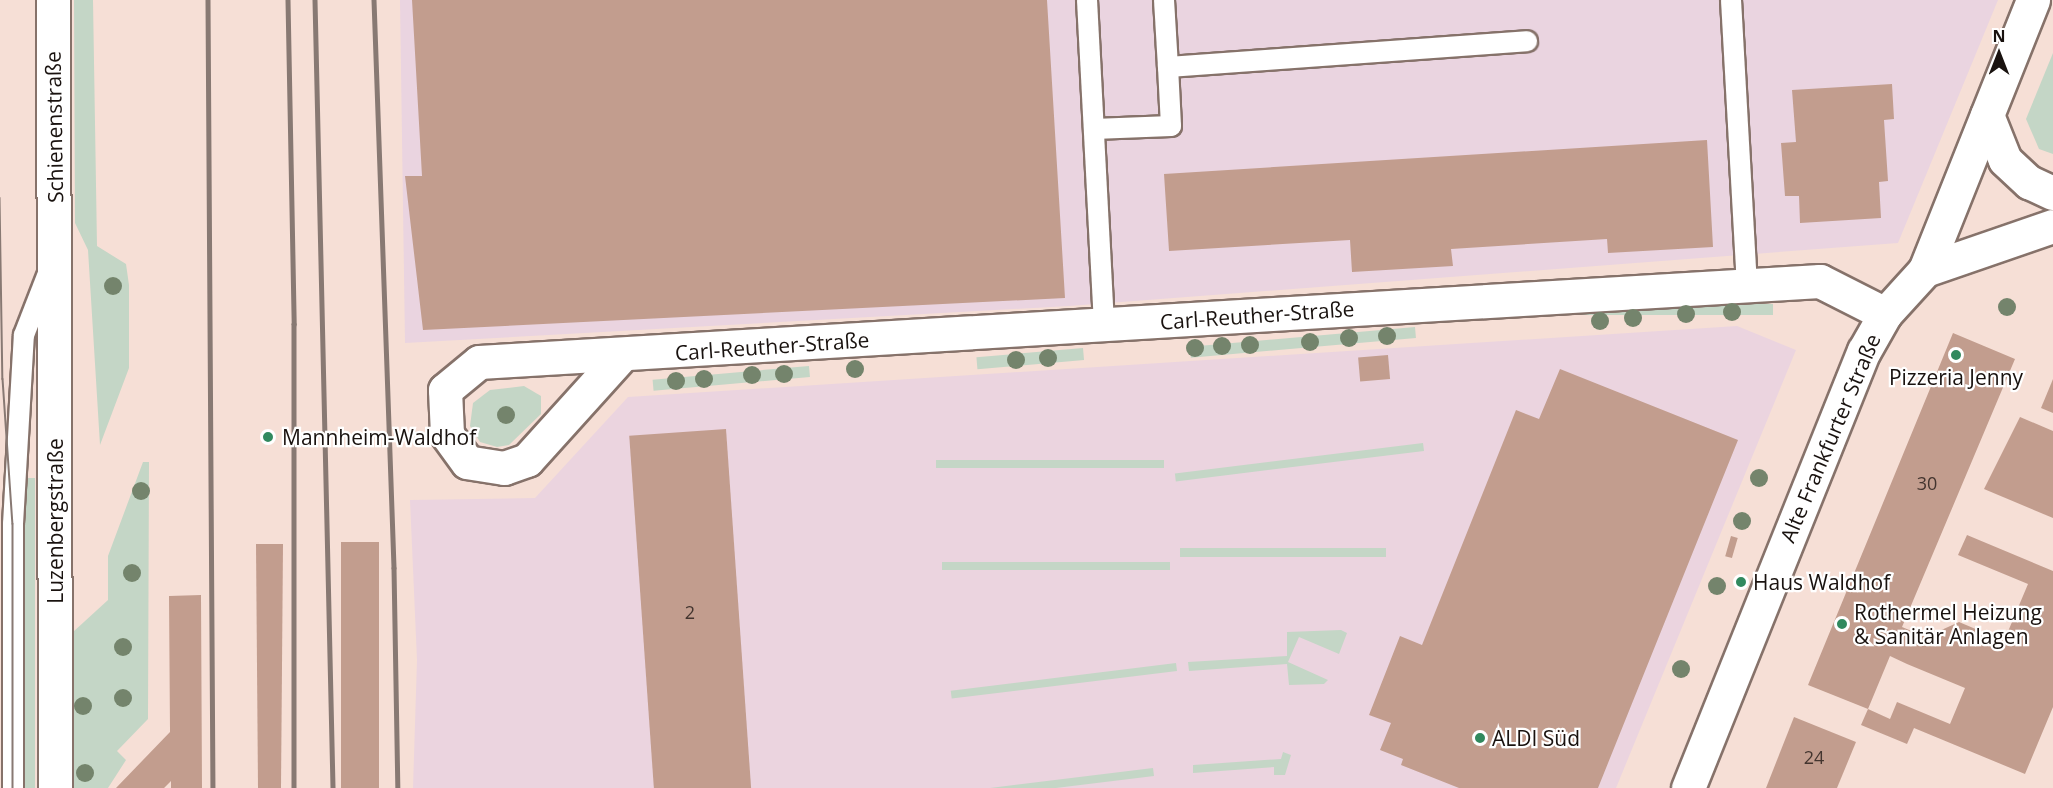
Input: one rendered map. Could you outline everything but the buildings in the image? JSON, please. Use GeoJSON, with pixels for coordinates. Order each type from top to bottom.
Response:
{"type":"FeatureCollection","features":[{"type":"Feature","properties":{"kind":"street","name":"Schienenstraße"},"geometry":{"type":"LineString","coordinates":[[53,0],[56,255]]}},
{"type":"Feature","properties":{"kind":"street","name":"Alte Frankfurter Straße"},"geometry":{"type":"LineString","coordinates":[[1688,788],[1846,394],[1885,314],[1925,270],[2033,0]]}},
{"type":"Feature","properties":{"kind":"street"},"geometry":{"type":"LineString","coordinates":[[1987,115],[2005,160],[2029,182],[2053,193]]}},
{"type":"Feature","properties":{"kind":"street"},"geometry":{"type":"LineString","coordinates":[[1925,270],[2053,226]]}},
{"type":"Feature","properties":{"kind":"street","name":"Luzenbergstraße"},"geometry":{"type":"LineString","coordinates":[[55,788],[56,255]]}},
{"type":"Feature","properties":{"kind":"street","name":"Carl-Reuther-Straße"},"geometry":{"type":"LineString","coordinates":[[621,356],[527,460],[504,468],[467,462],[447,434],[445,390],[479,362],[621,356],[1820,281],[1885,314]]}},
{"type":"Feature","properties":{"kind":"lane"},"geometry":{"type":"LineString","coordinates":[[1087,0],[1104,325]]}},
{"type":"Feature","properties":{"kind":"lane"},"geometry":{"type":"LineString","coordinates":[[1094,129],[1171,126],[1164,0]]}},
{"type":"Feature","properties":{"kind":"lane"},"geometry":{"type":"LineString","coordinates":[[1731,0],[1748,286]]}},
{"type":"Feature","properties":{"kind":"lane"},"geometry":{"type":"LineString","coordinates":[[1168,67],[1527,40]]}},
{"type":"Feature","properties":{"kind":"lane"},"geometry":{"type":"LineString","coordinates":[[13,788],[13,524],[24,335],[56,255]]}},
{"type":"Feature","properties":{"kind":"shaded area"},"geometry":{"type":"Polygon","coordinates":[[[400,0],[1998,0],[1898,243],[1069,306],[405,343],[400,0]]]}},
{"type":"Feature","properties":{"kind":"shaded area"},"geometry":{"type":"Polygon","coordinates":[[[1737,326],[1796,350],[1616,788],[413,788],[417,660],[410,500],[535,498],[628,397],[1737,326]]]}},
{"type":"Feature","properties":{"kind":"green space"},"geometry":{"type":"Polygon","coordinates":[[[74,0],[93,0],[97,246],[126,264],[129,285],[129,368],[100,445],[88,250],[75,223],[74,0]]]}},
{"type":"Feature","properties":{"kind":"green space"},"geometry":{"type":"Polygon","coordinates":[[[2053,53],[2053,154],[2039,149],[2026,119],[2053,53]]]}},
{"type":"Feature","properties":{"kind":"green space"},"geometry":{"type":"Polygon","coordinates":[[[1567,304],[1773,304],[1773,315],[1567,315],[1567,304]]]}},
{"type":"Feature","properties":{"kind":"green space"},"geometry":{"type":"Polygon","coordinates":[[[1415,327],[1416,338],[1191,358],[1190,347],[1415,327]]]}},
{"type":"Feature","properties":{"kind":"green space"},"geometry":{"type":"Polygon","coordinates":[[[1083,348],[1084,360],[977,369],[976,357],[1083,348]]]}},
{"type":"Feature","properties":{"kind":"green space"},"geometry":{"type":"Polygon","coordinates":[[[809,366],[810,377],[654,391],[653,380],[809,366]]]}},
{"type":"Feature","properties":{"kind":"green space"},"geometry":{"type":"Polygon","coordinates":[[[524,386],[541,396],[541,414],[509,445],[497,447],[480,442],[470,426],[473,403],[490,390],[524,386]]]}},
{"type":"Feature","properties":{"kind":"green space"},"geometry":{"type":"Polygon","coordinates":[[[1423,443],[1424,451],[1176,481],[1175,473],[1423,443]]]}},
{"type":"Feature","properties":{"kind":"green space"},"geometry":{"type":"Polygon","coordinates":[[[936,460],[1164,460],[1164,468],[936,468],[936,460]]]}},
{"type":"Feature","properties":{"kind":"green space"},"geometry":{"type":"Polygon","coordinates":[[[143,462],[149,462],[148,719],[117,751],[126,760],[108,788],[74,788],[73,632],[108,600],[108,556],[143,462]]]}},
{"type":"Feature","properties":{"kind":"green space"},"geometry":{"type":"Polygon","coordinates":[[[23,478],[35,478],[35,788],[23,788],[23,478]]]}},
{"type":"Feature","properties":{"kind":"green space"},"geometry":{"type":"Polygon","coordinates":[[[1180,548],[1386,548],[1386,557],[1180,557],[1180,548]]]}},
{"type":"Feature","properties":{"kind":"green space"},"geometry":{"type":"Polygon","coordinates":[[[942,562],[1170,562],[1170,570],[942,570],[942,562]]]}},
{"type":"Feature","properties":{"kind":"green space"},"geometry":{"type":"Polygon","coordinates":[[[1341,630],[1347,633],[1339,654],[1299,637],[1288,662],[1328,680],[1324,684],[1289,685],[1287,664],[1189,671],[1188,662],[1287,656],[1287,632],[1341,630]]]}},
{"type":"Feature","properties":{"kind":"green space"},"geometry":{"type":"Polygon","coordinates":[[[1176,663],[1177,671],[952,699],[951,691],[1176,663]]]}},
{"type":"Feature","properties":{"kind":"green space"},"geometry":{"type":"Polygon","coordinates":[[[1283,752],[1291,755],[1285,775],[1274,775],[1274,767],[1193,773],[1193,765],[1281,759],[1283,752]]]}},
{"type":"Feature","properties":{"kind":"green space"},"geometry":{"type":"Polygon","coordinates":[[[1153,768],[1154,776],[1056,788],[990,788],[1153,768]]]}},
{"type":"Feature","properties":{"kind":"tram line"},"geometry":{"type":"LineString","coordinates":[[0,198],[3,379],[13,524],[13,788]]}},
{"type":"Feature","properties":{"kind":"railway"},"geometry":{"type":"LineString","coordinates":[[208,0],[213,788]]}},
{"type":"Feature","properties":{"kind":"railway"},"geometry":{"type":"LineString","coordinates":[[288,0],[294,324],[294,788]]}},
{"type":"Feature","properties":{"kind":"railway"},"geometry":{"type":"LineString","coordinates":[[315,0],[333,788]]}},
{"type":"Feature","properties":{"kind":"railway"},"geometry":{"type":"LineString","coordinates":[[374,0],[394,568],[398,788]]}},
{"type":"Feature","properties":{"kind":"place","name":"Pizzeria Jenny"},"geometry":{"type":"Point","coordinates":[1956,355]}},
{"type":"Feature","properties":{"kind":"place","name":"Mannheim-Waldhof"},"geometry":{"type":"Point","coordinates":[268,437]}},
{"type":"Feature","properties":{"kind":"place","name":"Haus Waldhof"},"geometry":{"type":"Point","coordinates":[1741,582]}},
{"type":"Feature","properties":{"kind":"place","name":"Rothermel Heizung & Sanitär Anlagen"},"geometry":{"type":"Point","coordinates":[1842,624]}},
{"type":"Feature","properties":{"kind":"place","name":"ALDI Süd"},"geometry":{"type":"Point","coordinates":[1480,738]}}]}
